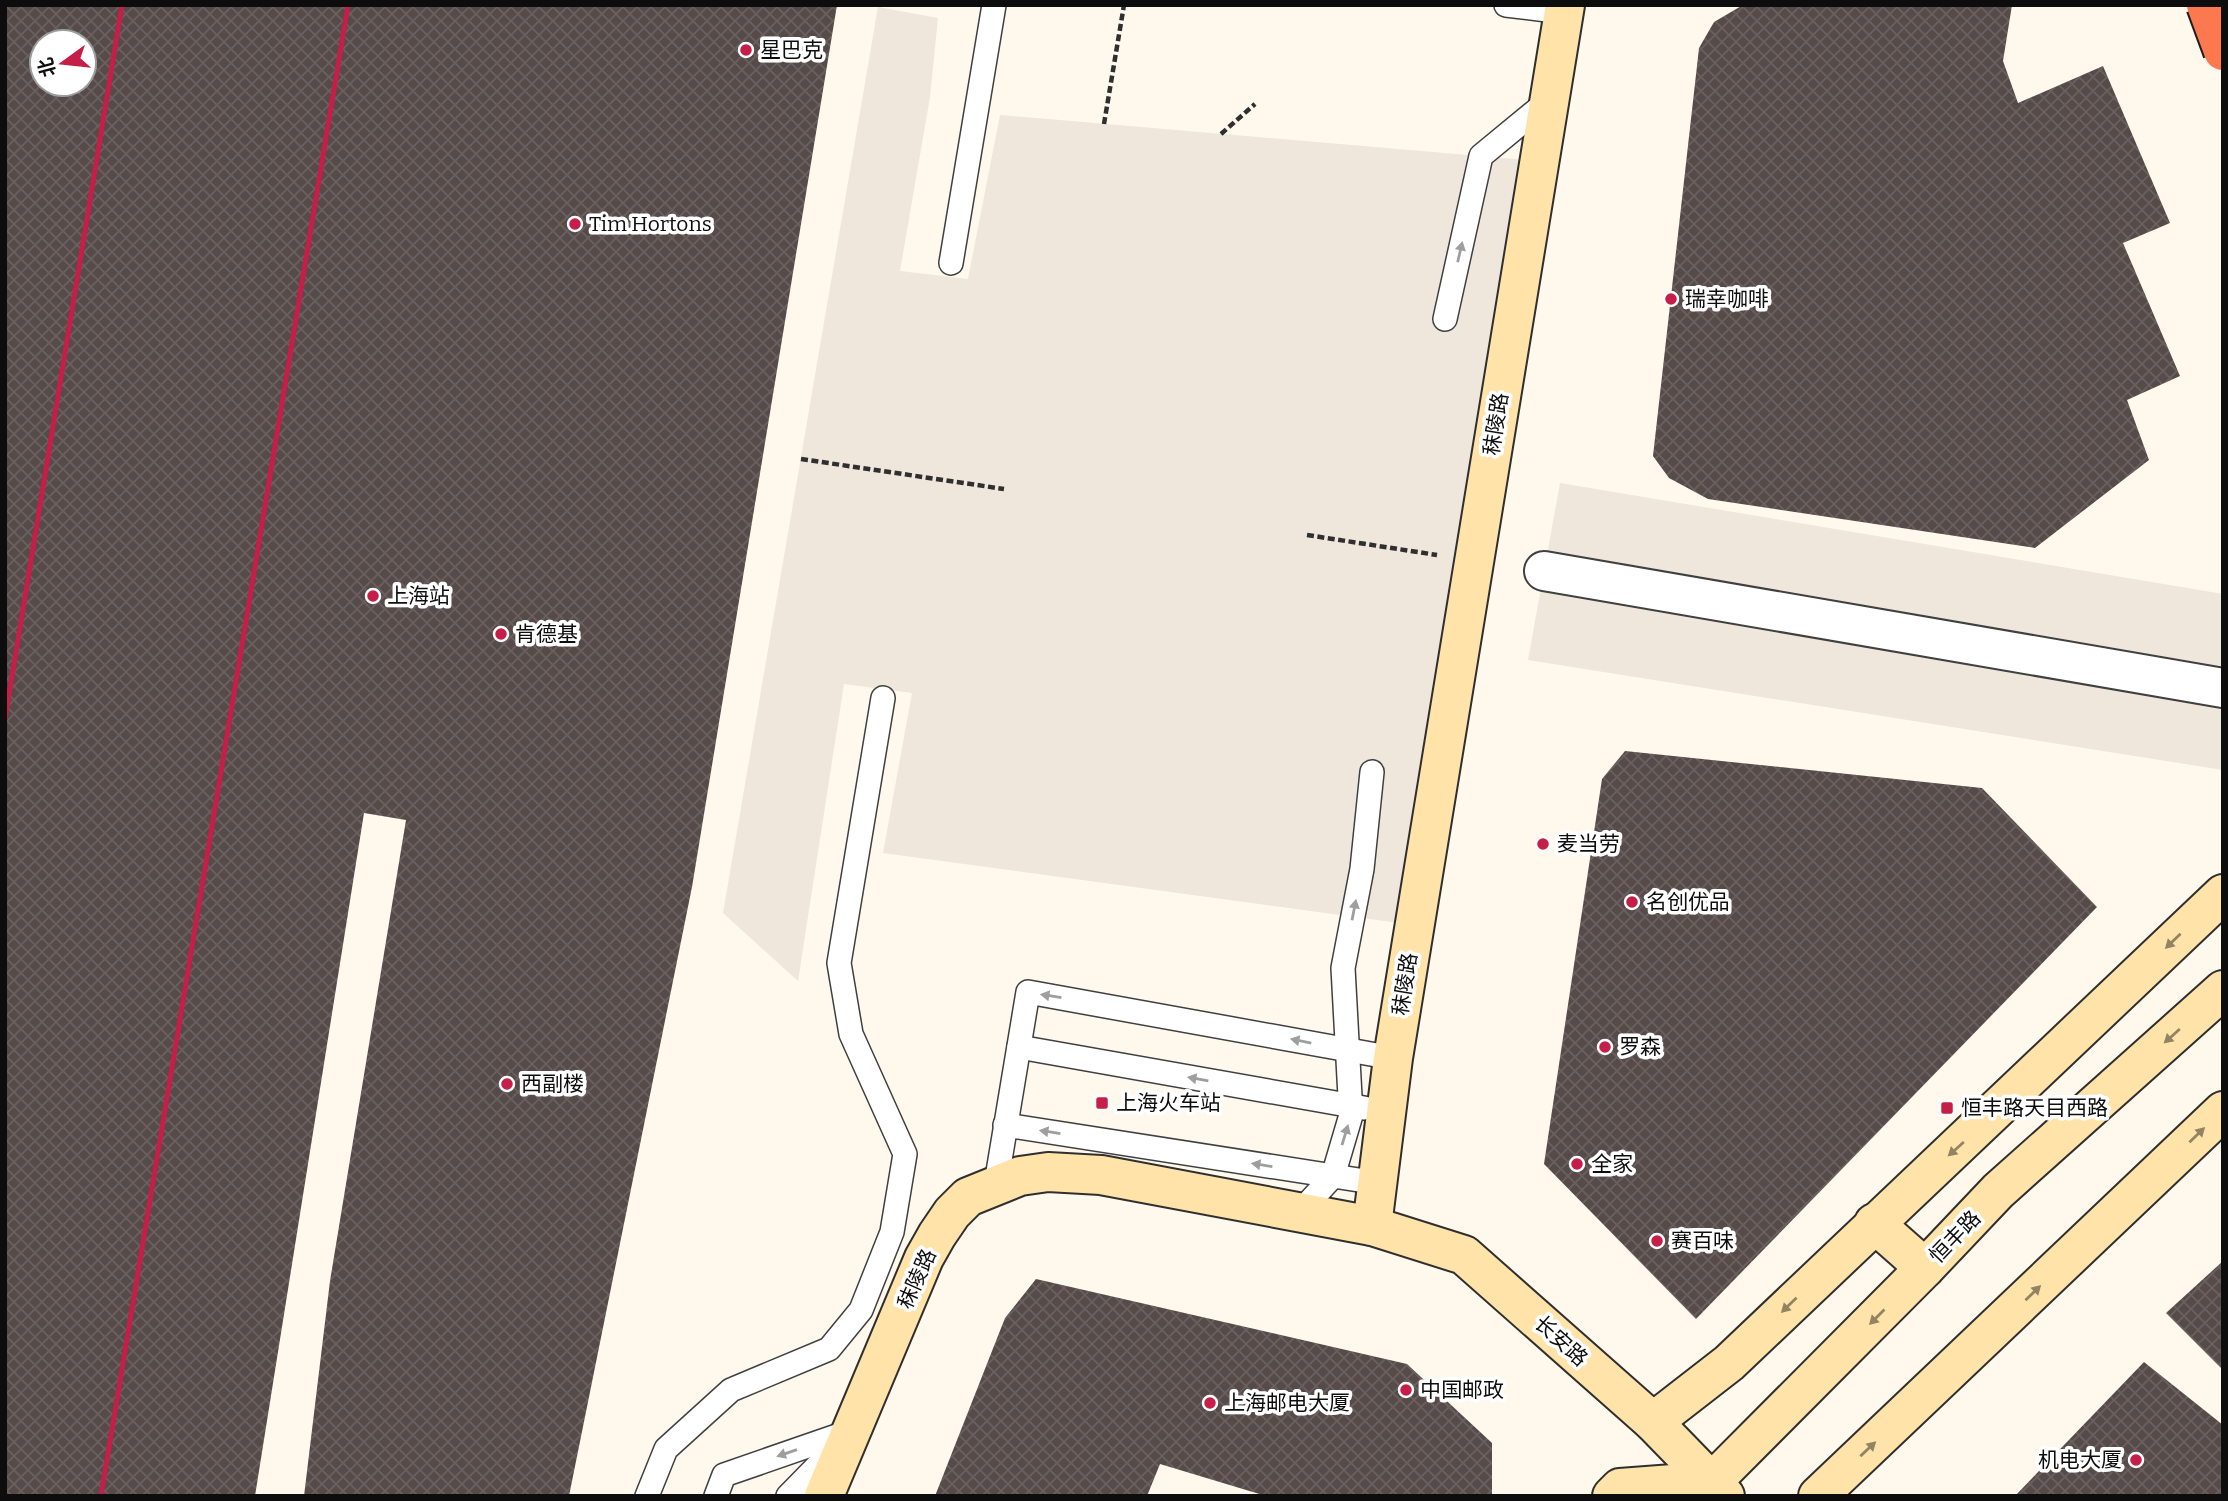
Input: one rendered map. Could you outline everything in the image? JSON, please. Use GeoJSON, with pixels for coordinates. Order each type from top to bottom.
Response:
{"type":"FeatureCollection","features":[{"type":"Feature","properties":{"kind":"highway"},"geometry":{"type":"LineString","coordinates":[[2206,5],[2223,51]]}},
{"type":"Feature","properties":{"kind":"street","name":"秣陵路"},"geometry":{"type":"LineString","coordinates":[[824,1496],[924,1258],[952,1213],[968,1197],[1020,1175],[1048,1172],[1101,1175],[1372,1226],[1378,1183],[1369,1109],[1393,1058],[1564,9]]}},
{"type":"Feature","properties":{"kind":"street"},"geometry":{"type":"LineString","coordinates":[[1544,571],[2223,688]]}},
{"type":"Feature","properties":{"kind":"street"},"geometry":{"type":"LineString","coordinates":[[1653,1422],[1729,1363],[2223,894]]}},
{"type":"Feature","properties":{"kind":"street","name":"恒丰路"},"geometry":{"type":"LineString","coordinates":[[1712,1491],[1998,1191],[2223,990]]}},
{"type":"Feature","properties":{"kind":"street"},"geometry":{"type":"LineString","coordinates":[[1818,1496],[2223,1111]]}},
{"type":"Feature","properties":{"kind":"street"},"geometry":{"type":"LineString","coordinates":[[1874,1223],[1925,1268]]}},
{"type":"Feature","properties":{"kind":"street","name":"长安路"},"geometry":{"type":"LineString","coordinates":[[1372,1226],[1464,1255],[1653,1422],[1712,1491]]}},
{"type":"Feature","properties":{"kind":"street"},"geometry":{"type":"LineString","coordinates":[[1612,1496],[1620,1488],[1712,1491]]}},
{"type":"Feature","properties":{"kind":"lane"},"geometry":{"type":"LineString","coordinates":[[951,263],[994,5]]}},
{"type":"Feature","properties":{"kind":"lane"},"geometry":{"type":"LineString","coordinates":[[1507,5],[1564,9]]}},
{"type":"Feature","properties":{"kind":"lane"},"geometry":{"type":"LineString","coordinates":[[1445,319],[1481,156],[1549,100]]}},
{"type":"Feature","properties":{"kind":"lane"},"geometry":{"type":"LineString","coordinates":[[646,1496],[666,1449],[732,1390],[829,1349],[861,1310],[892,1232],[905,1154],[851,1034],[839,963],[883,698]]}},
{"type":"Feature","properties":{"kind":"lane"},"geometry":{"type":"LineString","coordinates":[[1369,1109],[1348,1049],[1343,968],[1362,869],[1372,772]]}},
{"type":"Feature","properties":{"kind":"lane"},"geometry":{"type":"LineString","coordinates":[[996,1184],[1028,992],[1393,1058]]}},
{"type":"Feature","properties":{"kind":"lane"},"geometry":{"type":"LineString","coordinates":[[1018,1047],[1369,1109]]}},
{"type":"Feature","properties":{"kind":"lane"},"geometry":{"type":"LineString","coordinates":[[1299,1213],[1333,1176],[1351,1115],[1369,1109]]}},
{"type":"Feature","properties":{"kind":"lane"},"geometry":{"type":"LineString","coordinates":[[1005,1125],[1378,1183]]}},
{"type":"Feature","properties":{"kind":"lane"},"geometry":{"type":"LineString","coordinates":[[716,1496],[724,1475],[851,1431]]}},
{"type":"Feature","properties":{"kind":"lane"},"geometry":{"type":"LineString","coordinates":[[788,1496],[851,1431]]}},
{"type":"Feature","properties":{"kind":"path"},"geometry":{"type":"LineString","coordinates":[[1104,124],[1124,5]]}},
{"type":"Feature","properties":{"kind":"path"},"geometry":{"type":"LineString","coordinates":[[1221,134],[1255,104]]}},
{"type":"Feature","properties":{"kind":"path"},"geometry":{"type":"LineString","coordinates":[[800,459],[1004,489]]}},
{"type":"Feature","properties":{"kind":"path"},"geometry":{"type":"LineString","coordinates":[[1307,535],[1421,552]]}},
{"type":"Feature","properties":{"kind":"shaded area"},"geometry":{"type":"Polygon","coordinates":[[[878,7],[938,18],[930,97],[900,271],[968,279],[1000,115],[1539,161],[1414,925],[883,853],[912,693],[844,684],[798,981],[723,913],[878,7]]]}},
{"type":"Feature","properties":{"kind":"shaded area"},"geometry":{"type":"Polygon","coordinates":[[[1560,483],[2223,594],[2223,770],[1528,660],[1560,483]]]}},
{"type":"Feature","properties":{"kind":"building","name":"上海站"},"geometry":{"type":"Polygon","coordinates":[[[5,5],[837,5],[692,887],[569,1496],[304,1496],[330,1281],[406,820],[364,813],[255,1496],[5,1496],[5,5]]]}},
{"type":"Feature","properties":{"kind":"building"},"geometry":{"type":"Polygon","coordinates":[[[1743,5],[2012,5],[2003,61],[2018,103],[2103,66],[2170,223],[2123,243],[2180,376],[2127,400],[2149,460],[2035,548],[1708,499],[1669,478],[1653,456],[1699,48],[1714,22],[1743,5]]]}},
{"type":"Feature","properties":{"kind":"building"},"geometry":{"type":"Polygon","coordinates":[[[1625,751],[1982,788],[2097,907],[1696,1319],[1544,1164],[1602,779],[1625,751]]]}},
{"type":"Feature","properties":{"kind":"building"},"geometry":{"type":"Polygon","coordinates":[[[2223,1261],[2223,1370],[2166,1313],[2223,1261]]]}},
{"type":"Feature","properties":{"kind":"building","name":"上海邮电大厦"},"geometry":{"type":"Polygon","coordinates":[[[1036,1279],[1407,1364],[1492,1443],[1492,1496],[1266,1496],[1160,1464],[1147,1496],[935,1496],[1005,1318],[1036,1279]]]}},
{"type":"Feature","properties":{"kind":"building","name":"机电大厦"},"geometry":{"type":"Polygon","coordinates":[[[2144,1362],[2223,1425],[2223,1496],[2015,1496],[2144,1362]]]}},
{"type":"Feature","properties":{"kind":"railway"},"geometry":{"type":"LineString","coordinates":[[5,719],[122,5]]}},
{"type":"Feature","properties":{"kind":"railway"},"geometry":{"type":"LineString","coordinates":[[101,1496],[348,5]]}},
{"type":"Feature","properties":{"kind":"place","name":"星巴克"},"geometry":{"type":"Point","coordinates":[746,50]}},
{"type":"Feature","properties":{"kind":"place","name":"Tim Hortons"},"geometry":{"type":"Point","coordinates":[575,224]}},
{"type":"Feature","properties":{"kind":"place","name":"瑞幸咖啡"},"geometry":{"type":"Point","coordinates":[1671,299]}},
{"type":"Feature","properties":{"kind":"place","name":"上海站"},"geometry":{"type":"Point","coordinates":[373,596]}},
{"type":"Feature","properties":{"kind":"place","name":"肯德基"},"geometry":{"type":"Point","coordinates":[501,634]}},
{"type":"Feature","properties":{"kind":"place","name":"麦当劳"},"geometry":{"type":"Point","coordinates":[1543,844]}},
{"type":"Feature","properties":{"kind":"place","name":"名创优品"},"geometry":{"type":"Point","coordinates":[1632,902]}},
{"type":"Feature","properties":{"kind":"place","name":"罗森"},"geometry":{"type":"Point","coordinates":[1605,1047]}},
{"type":"Feature","properties":{"kind":"place","name":"西副楼"},"geometry":{"type":"Point","coordinates":[507,1084]}},
{"type":"Feature","properties":{"kind":"place","name":"上海火车站"},"geometry":{"type":"Point","coordinates":[1102,1103]}},
{"type":"Feature","properties":{"kind":"place","name":"恒丰路天目西路"},"geometry":{"type":"Point","coordinates":[1947,1108]}},
{"type":"Feature","properties":{"kind":"place","name":"全家"},"geometry":{"type":"Point","coordinates":[1577,1164]}},
{"type":"Feature","properties":{"kind":"place","name":"赛百味"},"geometry":{"type":"Point","coordinates":[1657,1241]}},
{"type":"Feature","properties":{"kind":"place","name":"中国邮政"},"geometry":{"type":"Point","coordinates":[1406,1390]}},
{"type":"Feature","properties":{"kind":"place","name":"上海邮电大厦"},"geometry":{"type":"Point","coordinates":[1210,1403]}},
{"type":"Feature","properties":{"kind":"place","name":"机电大厦"},"geometry":{"type":"Point","coordinates":[2136,1460]}}]}
